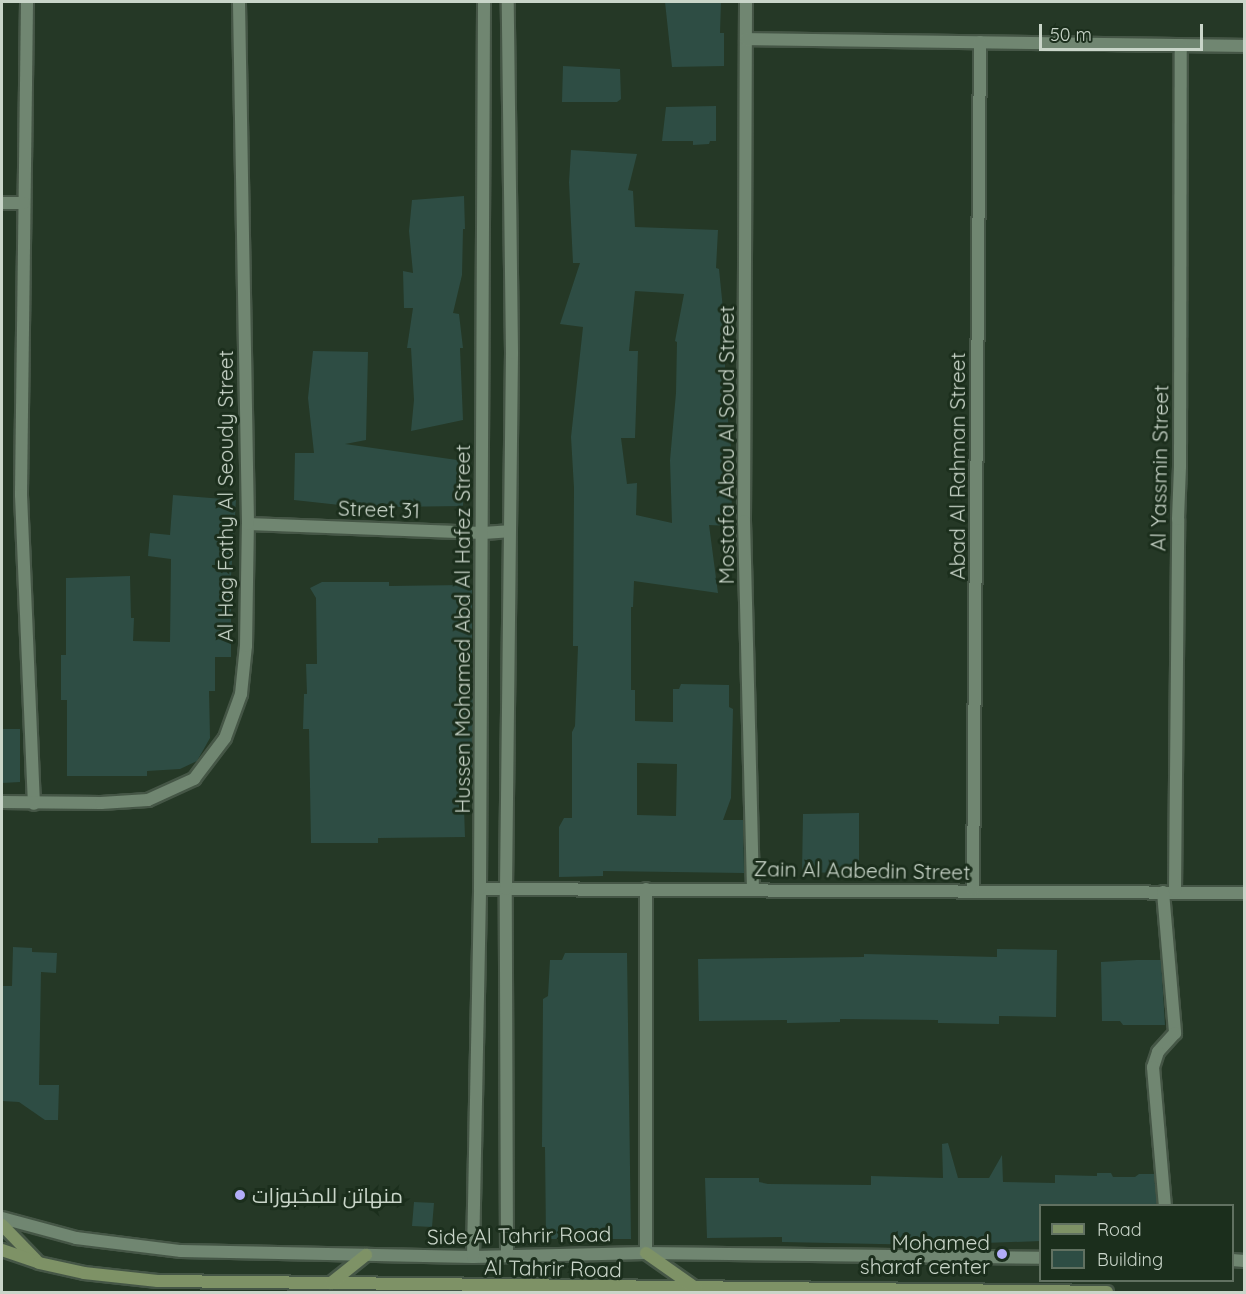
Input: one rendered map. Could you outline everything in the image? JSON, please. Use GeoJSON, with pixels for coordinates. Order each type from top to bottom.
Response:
{"type":"FeatureCollection","features":[{"type":"Feature","properties":{"kind":"street"},"geometry":{"type":"LineString","coordinates":[[27,2],[21,495],[34,804]]}},
{"type":"Feature","properties":{"kind":"street","name":"Al Hag Fathy Al Seoudy Street"},"geometry":{"type":"LineString","coordinates":[[2,802],[34,804],[148,800],[194,779],[225,738],[241,694],[246,646],[248,524],[239,2]]}},
{"type":"Feature","properties":{"kind":"street","name":"Hussen Mohamed Abd Al Hafez Street"},"geometry":{"type":"LineString","coordinates":[[472,1257],[480,889],[484,2]]}},
{"type":"Feature","properties":{"kind":"street"},"geometry":{"type":"LineString","coordinates":[[507,1256],[506,889],[512,353],[508,2]]}},
{"type":"Feature","properties":{"kind":"street","name":"Mostafa Abou Al Soud Street"},"geometry":{"type":"LineString","coordinates":[[746,2],[744,520],[753,888]]}},
{"type":"Feature","properties":{"kind":"street"},"geometry":{"type":"LineString","coordinates":[[746,39],[1245,46]]}},
{"type":"Feature","properties":{"kind":"street","name":"Abad Al Rahman Street"},"geometry":{"type":"LineString","coordinates":[[973,890],[980,42]]}},
{"type":"Feature","properties":{"kind":"street","name":"Al Yassmin Street"},"geometry":{"type":"LineString","coordinates":[[1165,1204],[1153,1067],[1158,1052],[1175,1033],[1169,892],[1180,466],[1181,45]]}},
{"type":"Feature","properties":{"kind":"street"},"geometry":{"type":"LineString","coordinates":[[2,203],[24,203]]}},
{"type":"Feature","properties":{"kind":"street","name":"Street 31"},"geometry":{"type":"LineString","coordinates":[[248,524],[483,533],[509,531]]}},
{"type":"Feature","properties":{"kind":"street","name":"Zain Al Aabedin Street"},"geometry":{"type":"LineString","coordinates":[[480,889],[753,888],[1245,893]]}},
{"type":"Feature","properties":{"kind":"street"},"geometry":{"type":"LineString","coordinates":[[646,889],[646,1253],[697,1289]]}},
{"type":"Feature","properties":{"kind":"street","name":"Side Al Tahrir Road"},"geometry":{"type":"LineString","coordinates":[[2,1218],[76,1238],[181,1251],[472,1257],[646,1253],[1039,1258]]}},
{"type":"Feature","properties":{"kind":"street"},"geometry":{"type":"LineString","coordinates":[[2,1225],[39,1263]]}},
{"type":"Feature","properties":{"kind":"street","name":"Al Tahrir Road"},"geometry":{"type":"LineString","coordinates":[[2,1250],[39,1263],[84,1273],[159,1281],[1107,1293]]}},
{"type":"Feature","properties":{"kind":"street"},"geometry":{"type":"LineString","coordinates":[[331,1283],[366,1255]]}},
{"type":"Feature","properties":{"kind":"building"},"geometry":{"type":"Polygon","coordinates":[[[665,2],[721,2],[720,33],[724,33],[724,66],[672,67],[665,2]]]}},
{"type":"Feature","properties":{"kind":"building"},"geometry":{"type":"Polygon","coordinates":[[[563,66],[620,69],[621,99],[617,102],[562,102],[563,66]]]}},
{"type":"Feature","properties":{"kind":"building"},"geometry":{"type":"Polygon","coordinates":[[[716,106],[716,141],[693,145],[693,141],[662,141],[666,107],[716,106]]]}},
{"type":"Feature","properties":{"kind":"building"},"geometry":{"type":"Polygon","coordinates":[[[571,150],[637,154],[628,190],[633,191],[635,227],[718,230],[716,268],[719,269],[723,309],[726,309],[728,344],[725,344],[725,394],[733,465],[731,526],[709,525],[718,593],[634,581],[633,607],[631,607],[631,690],[635,690],[635,721],[673,722],[673,689],[679,689],[681,684],[729,685],[729,707],[733,709],[731,798],[723,820],[743,820],[744,873],[603,871],[603,876],[559,877],[559,827],[564,818],[572,818],[572,732],[575,726],[578,646],[573,646],[574,488],[571,437],[583,327],[560,324],[580,263],[573,263],[569,182],[571,150]],[[635,291],[629,351],[638,351],[635,438],[621,438],[627,484],[637,483],[636,515],[672,523],[670,460],[676,393],[677,342],[675,341],[684,294],[635,291]],[[637,763],[637,815],[676,816],[677,764],[637,763]]]}},
{"type":"Feature","properties":{"kind":"building"},"geometry":{"type":"Polygon","coordinates":[[[464,196],[465,229],[463,229],[462,275],[453,313],[459,314],[463,348],[460,348],[463,420],[411,431],[414,400],[411,348],[407,348],[413,308],[404,308],[403,271],[413,273],[409,231],[412,200],[464,196]]]}},
{"type":"Feature","properties":{"kind":"building"},"geometry":{"type":"Polygon","coordinates":[[[313,351],[368,352],[366,440],[345,444],[464,461],[463,506],[390,507],[348,513],[349,506],[294,500],[295,453],[314,453],[308,398],[313,351]]]}},
{"type":"Feature","properties":{"kind":"building"},"geometry":{"type":"Polygon","coordinates":[[[173,495],[236,500],[231,577],[231,657],[215,657],[215,691],[209,691],[210,738],[197,761],[180,769],[147,771],[147,776],[67,776],[67,700],[61,700],[61,655],[66,655],[66,578],[130,576],[131,618],[134,618],[133,641],[170,642],[171,559],[148,556],[150,533],[170,535],[173,495]]]}},
{"type":"Feature","properties":{"kind":"building"},"geometry":{"type":"Polygon","coordinates":[[[322,582],[389,582],[389,586],[465,585],[468,590],[472,590],[472,653],[467,653],[468,698],[473,698],[472,779],[463,779],[465,837],[378,838],[378,843],[311,843],[309,729],[303,729],[304,694],[307,694],[306,664],[317,664],[316,598],[310,588],[322,582]]]}},
{"type":"Feature","properties":{"kind":"building"},"geometry":{"type":"Polygon","coordinates":[[[2,729],[20,729],[20,782],[2,783],[2,729]]]}},
{"type":"Feature","properties":{"kind":"building"},"geometry":{"type":"Polygon","coordinates":[[[859,813],[859,862],[853,862],[853,872],[802,873],[803,814],[859,813]]]}},
{"type":"Feature","properties":{"kind":"building"},"geometry":{"type":"Polygon","coordinates":[[[13,947],[32,948],[32,952],[57,953],[56,973],[41,972],[39,1085],[59,1085],[58,1120],[45,1120],[19,1102],[2,1101],[2,986],[12,986],[13,947]]]}},
{"type":"Feature","properties":{"kind":"building"},"geometry":{"type":"Polygon","coordinates":[[[997,949],[1057,950],[1056,1017],[999,1016],[999,1024],[938,1023],[938,1020],[840,1019],[840,1022],[787,1023],[787,1020],[699,1021],[698,959],[864,957],[864,954],[997,957],[997,949]]]}},
{"type":"Feature","properties":{"kind":"building"},"geometry":{"type":"Polygon","coordinates":[[[565,953],[627,953],[631,1239],[546,1239],[545,1147],[542,1147],[543,999],[548,996],[550,960],[562,960],[565,953]]]}},
{"type":"Feature","properties":{"kind":"building"},"geometry":{"type":"Polygon","coordinates":[[[1161,960],[1165,1025],[1123,1025],[1120,1021],[1102,1021],[1101,962],[1161,960]]]}},
{"type":"Feature","properties":{"kind":"building"},"geometry":{"type":"Polygon","coordinates":[[[948,1143],[958,1178],[989,1178],[1002,1155],[1003,1182],[1055,1183],[1055,1175],[1097,1176],[1097,1173],[1111,1173],[1113,1177],[1135,1177],[1139,1174],[1154,1174],[1157,1204],[1039,1204],[1039,1241],[929,1245],[782,1242],[782,1237],[707,1238],[705,1178],[759,1178],[759,1182],[768,1184],[871,1185],[871,1176],[943,1178],[942,1144],[948,1143]]]}},
{"type":"Feature","properties":{"kind":"building"},"geometry":{"type":"Polygon","coordinates":[[[414,1202],[434,1203],[432,1227],[412,1226],[414,1202]]]}},
{"type":"Feature","properties":{"kind":"place","name":"منهاتن للمخبوزات"},"geometry":{"type":"Point","coordinates":[240,1195]}},
{"type":"Feature","properties":{"kind":"place","name":"Mohamed sharaf center"},"geometry":{"type":"Point","coordinates":[1002,1254]}}]}
